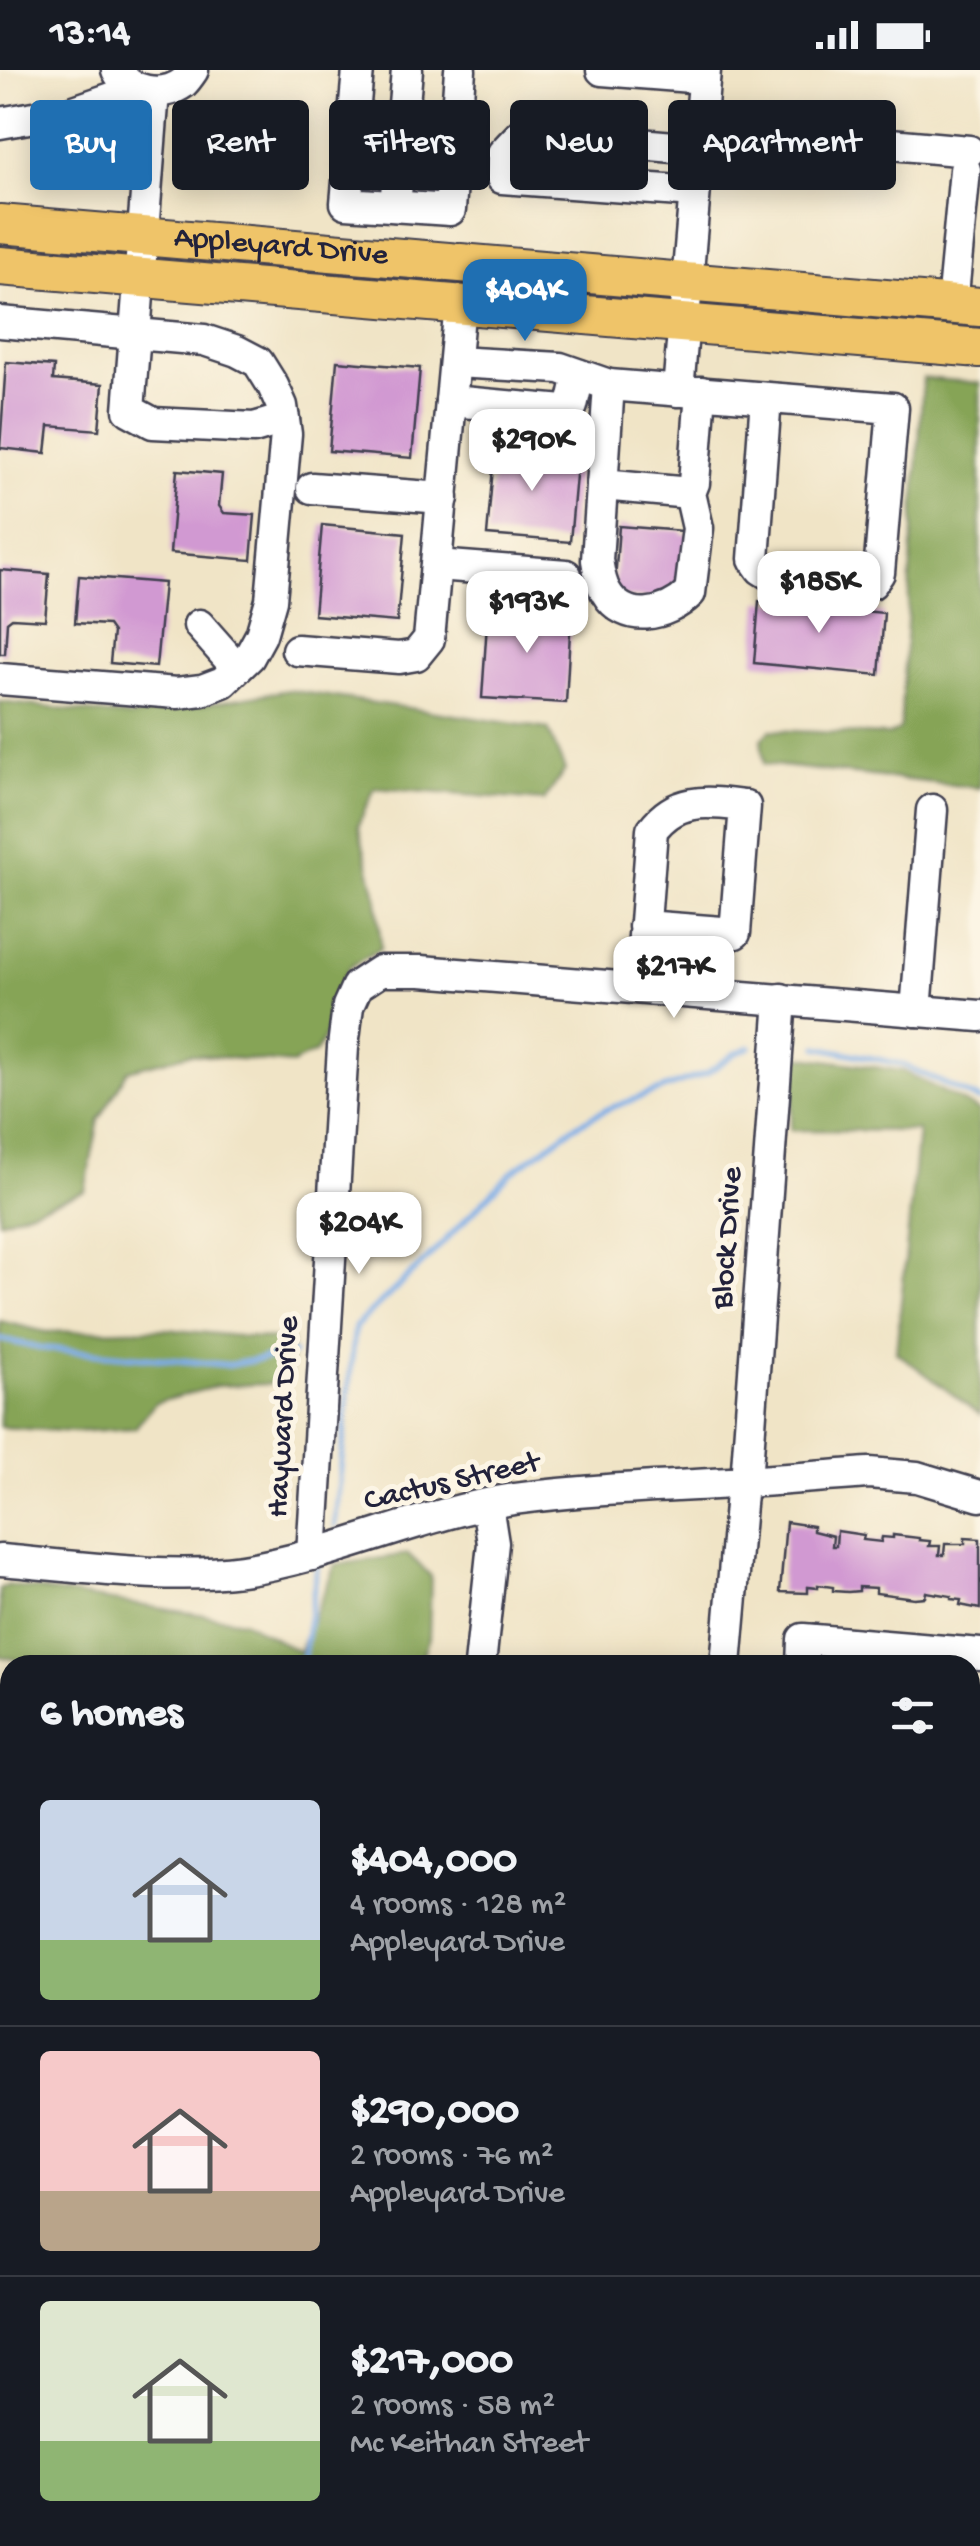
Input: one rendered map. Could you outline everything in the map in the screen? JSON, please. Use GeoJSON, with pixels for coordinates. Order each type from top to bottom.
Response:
{"type":"FeatureCollection","features":[{"type":"Feature","properties":{"kind":"main road","name":"Appleyard Drive"},"geometry":{"type":"LineString","coordinates":[[0,224],[966,306]]}},
{"type":"Feature","properties":{"kind":"main road","name":"Appleyard Drive"},"geometry":{"type":"LineString","coordinates":[[0,266],[980,348]]}},
{"type":"Feature","properties":{"kind":"street"},"geometry":{"type":"LineString","coordinates":[[0,123],[60,116],[132,82],[168,90],[182,83],[193,70]]}},
{"type":"Feature","properties":{"kind":"street"},"geometry":{"type":"LineString","coordinates":[[358,70],[346,203],[450,210],[451,190]]}},
{"type":"Feature","properties":{"kind":"street"},"geometry":{"type":"LineString","coordinates":[[395,206],[407,70]]}},
{"type":"Feature","properties":{"kind":"street"},"geometry":{"type":"LineString","coordinates":[[458,100],[460,70]]}},
{"type":"Feature","properties":{"kind":"street"},"geometry":{"type":"LineString","coordinates":[[602,70],[704,74],[702,100]]}},
{"type":"Feature","properties":{"kind":"street"},"geometry":{"type":"LineString","coordinates":[[132,82],[142,236],[128,410],[152,424],[254,428],[284,419]]}},
{"type":"Feature","properties":{"kind":"street"},"geometry":{"type":"LineString","coordinates":[[510,145],[503,153],[502,178],[510,179]]}},
{"type":"Feature","properties":{"kind":"street"},"geometry":{"type":"LineString","coordinates":[[490,152],[503,153]]}},
{"type":"Feature","properties":{"kind":"street"},"geometry":{"type":"LineString","coordinates":[[896,156],[973,163],[966,306]]}},
{"type":"Feature","properties":{"kind":"street"},"geometry":{"type":"LineString","coordinates":[[609,385],[597,560],[600,581],[608,596],[621,606],[646,614],[670,609],[690,592],[698,528],[690,493],[694,483],[683,323],[694,192],[648,189]]}},
{"type":"Feature","properties":{"kind":"street"},"geometry":{"type":"LineString","coordinates":[[297,650],[399,658],[416,656],[428,639],[460,304]]}},
{"type":"Feature","properties":{"kind":"street"},"geometry":{"type":"LineString","coordinates":[[0,322],[204,340],[237,350],[258,362],[282,406],[286,434],[271,600],[261,635],[249,657],[223,682],[177,693],[0,679]]}},
{"type":"Feature","properties":{"kind":"street"},"geometry":{"type":"LineString","coordinates":[[454,362],[560,368],[609,385],[893,408],[878,573],[872,583],[769,574],[760,569],[754,558],[766,398]]}},
{"type":"Feature","properties":{"kind":"street"},"geometry":{"type":"LineString","coordinates":[[451,401],[564,411],[572,406],[579,375]]}},
{"type":"Feature","properties":{"kind":"street"},"geometry":{"type":"LineString","coordinates":[[602,485],[690,493]]}},
{"type":"Feature","properties":{"kind":"street"},"geometry":{"type":"LineString","coordinates":[[312,488],[442,498]]}},
{"type":"Feature","properties":{"kind":"street"},"geometry":{"type":"LineString","coordinates":[[437,565],[566,574]]}},
{"type":"Feature","properties":{"kind":"street"},"geometry":{"type":"LineString","coordinates":[[198,625],[238,668]]}},
{"type":"Feature","properties":{"kind":"street"},"geometry":{"type":"LineString","coordinates":[[644,926],[734,932],[745,806],[702,802],[683,806],[661,818],[652,830],[644,926],[640,988],[980,1016]]}},
{"type":"Feature","properties":{"kind":"street"},"geometry":{"type":"LineString","coordinates":[[916,1011],[932,810]]}},
{"type":"Feature","properties":{"kind":"street","name":"Hayward Drive"},"geometry":{"type":"LineString","coordinates":[[312,1555],[343,1047],[348,1006],[356,986],[380,971],[393,971],[640,988]]}},
{"type":"Feature","properties":{"kind":"street","name":"Block Drive"},"geometry":{"type":"LineString","coordinates":[[727,1655],[781,1000]]}},
{"type":"Feature","properties":{"kind":"street","name":"Cactus Street"},"geometry":{"type":"LineString","coordinates":[[0,1560],[133,1571],[242,1570],[312,1555],[487,1505],[568,1492],[869,1472],[917,1477],[980,1496]]}},
{"type":"Feature","properties":{"kind":"street"},"geometry":{"type":"LineString","coordinates":[[481,1655],[492,1543],[487,1505]]}},
{"type":"Feature","properties":{"kind":"street"},"geometry":{"type":"LineString","coordinates":[[803,1655],[804,1640],[980,1654]]}},
{"type":"Feature","properties":{"kind":"green space"},"geometry":{"type":"Polygon","coordinates":[[[923,378],[980,383],[980,788],[764,764],[761,740],[770,730],[889,735],[900,729],[923,378]]]}},
{"type":"Feature","properties":{"kind":"green space"},"geometry":{"type":"Polygon","coordinates":[[[288,690],[548,729],[565,770],[544,801],[375,788],[358,825],[377,899],[381,948],[348,968],[333,1021],[316,1052],[292,1064],[189,1054],[128,1070],[99,1120],[85,1191],[0,1221],[0,702],[130,717],[288,690]]]}},
{"type":"Feature","properties":{"kind":"green space"},"geometry":{"type":"Polygon","coordinates":[[[797,1056],[903,1071],[980,1111],[980,1415],[896,1352],[918,1131],[790,1130],[797,1056]]]}},
{"type":"Feature","properties":{"kind":"green space"},"geometry":{"type":"Polygon","coordinates":[[[0,1321],[46,1332],[165,1329],[292,1341],[290,1378],[268,1384],[217,1386],[155,1403],[135,1428],[74,1432],[0,1427],[0,1321]]]}},
{"type":"Feature","properties":{"kind":"green space"},"geometry":{"type":"Polygon","coordinates":[[[408,1554],[431,1576],[429,1638],[423,1655],[0,1655],[0,1590],[8,1585],[243,1621],[299,1652],[335,1565],[408,1554]]]}},
{"type":"Feature","properties":{"kind":"building"},"geometry":{"type":"Polygon","coordinates":[[[337,361],[420,368],[412,458],[329,451],[337,361]]]}},
{"type":"Feature","properties":{"kind":"building"},"geometry":{"type":"Polygon","coordinates":[[[6,362],[54,366],[53,380],[103,384],[99,430],[49,426],[46,453],[0,448],[6,362]]]}},
{"type":"Feature","properties":{"kind":"building"},"geometry":{"type":"Polygon","coordinates":[[[495,445],[578,453],[570,542],[487,535],[495,445]]]}},
{"type":"Feature","properties":{"kind":"building"},"geometry":{"type":"Polygon","coordinates":[[[177,470],[222,474],[219,506],[224,513],[255,515],[251,560],[170,553],[177,470]]]}},
{"type":"Feature","properties":{"kind":"building"},"geometry":{"type":"Polygon","coordinates":[[[322,525],[405,533],[397,622],[314,615],[322,525]]]}},
{"type":"Feature","properties":{"kind":"building"},"geometry":{"type":"Polygon","coordinates":[[[619,526],[706,535],[677,600],[614,596],[619,526]]]}},
{"type":"Feature","properties":{"kind":"building"},"geometry":{"type":"Polygon","coordinates":[[[0,570],[49,574],[45,620],[12,618],[7,622],[5,654],[0,654],[0,570]]]}},
{"type":"Feature","properties":{"kind":"building"},"geometry":{"type":"Polygon","coordinates":[[[79,576],[164,583],[156,667],[110,663],[113,632],[108,625],[75,623],[79,576]]]}},
{"type":"Feature","properties":{"kind":"building"},"geometry":{"type":"Polygon","coordinates":[[[803,592],[844,596],[843,609],[884,613],[879,675],[754,663],[759,601],[802,605],[803,592]]]}},
{"type":"Feature","properties":{"kind":"building"},"geometry":{"type":"Polygon","coordinates":[[[488,608],[571,614],[566,703],[482,698],[488,608]]]}},
{"type":"Feature","properties":{"kind":"building"},"geometry":{"type":"Polygon","coordinates":[[[786,1522],[813,1526],[813,1531],[833,1536],[832,1546],[836,1546],[837,1531],[881,1542],[882,1537],[893,1535],[919,1538],[930,1541],[929,1546],[940,1546],[939,1555],[944,1555],[945,1544],[965,1544],[965,1538],[980,1539],[980,1609],[960,1605],[961,1600],[951,1596],[926,1592],[925,1597],[914,1598],[876,1593],[876,1588],[859,1587],[859,1591],[848,1592],[818,1585],[808,1587],[808,1593],[780,1592],[786,1522]]]}},
{"type":"Feature","properties":{"kind":"waterway"},"geometry":{"type":"LineString","coordinates":[[335,1525],[355,1327],[512,1172],[575,1126],[605,1110],[707,1073],[750,1047]]}},
{"type":"Feature","properties":{"kind":"waterway"},"geometry":{"type":"LineString","coordinates":[[818,1047],[901,1064],[980,1100]]}},
{"type":"Feature","properties":{"kind":"waterway"},"geometry":{"type":"LineString","coordinates":[[0,1339],[40,1348],[229,1365],[294,1353]]}},
{"type":"Feature","properties":{"kind":"waterway"},"geometry":{"type":"LineString","coordinates":[[304,1655],[318,1562]]}}]}
